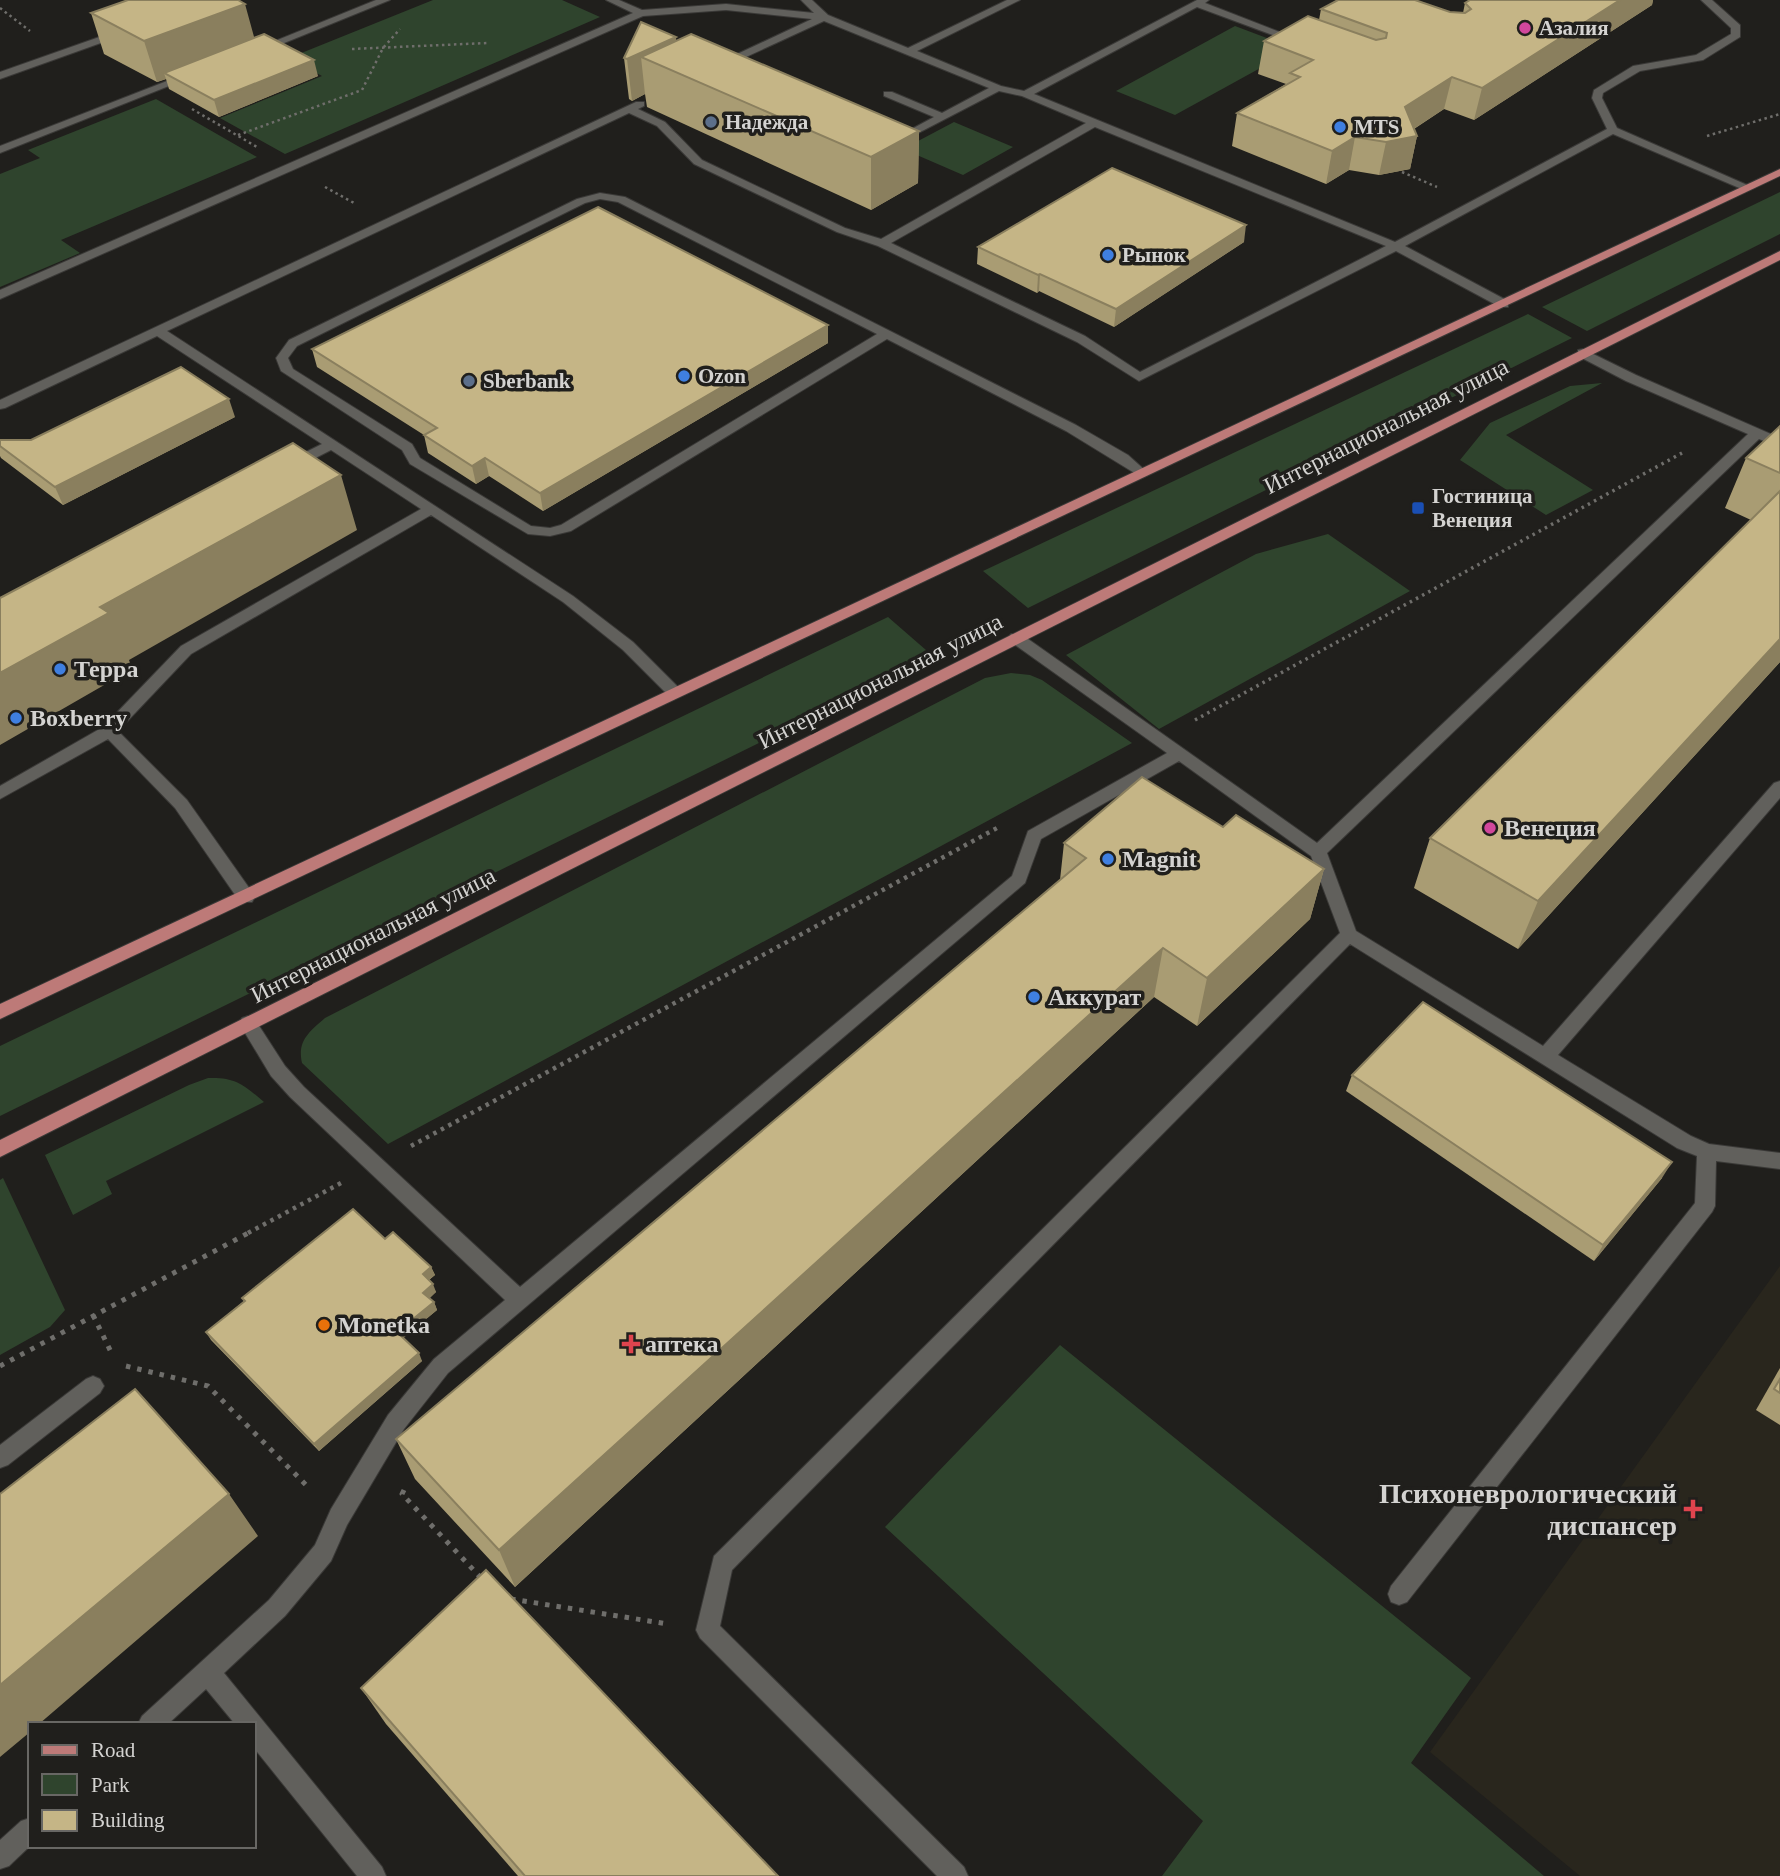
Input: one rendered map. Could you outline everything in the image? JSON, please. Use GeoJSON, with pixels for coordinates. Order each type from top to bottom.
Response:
{"type":"FeatureCollection","features":[{"type":"Feature","properties":{"kind":"main road"},"geometry":{"type":"LineString","coordinates":[[0,1012],[1780,173]]}},
{"type":"Feature","properties":{"kind":"main road","name":"Интернациональная улица"},"geometry":{"type":"LineString","coordinates":[[0,1149],[1780,255]]}},
{"type":"Feature","properties":{"kind":"lane"},"geometry":{"type":"LineString","coordinates":[[250,52],[385,0]]}},
{"type":"Feature","properties":{"kind":"lane"},"geometry":{"type":"LineString","coordinates":[[611,0],[641,13]]}},
{"type":"Feature","properties":{"kind":"lane"},"geometry":{"type":"LineString","coordinates":[[806,0],[824,17]]}},
{"type":"Feature","properties":{"kind":"lane"},"geometry":{"type":"LineString","coordinates":[[908,52],[1014,0]]}},
{"type":"Feature","properties":{"kind":"lane"},"geometry":{"type":"LineString","coordinates":[[1706,0],[1736,27],[1736,35],[1699,58],[1637,68],[1598,92],[1597,98],[1613,130],[1748,188]]}},
{"type":"Feature","properties":{"kind":"lane"},"geometry":{"type":"LineString","coordinates":[[1026,94],[1201,2],[1314,46]]}},
{"type":"Feature","properties":{"kind":"lane"},"geometry":{"type":"LineString","coordinates":[[0,295],[292,169],[641,13],[726,7],[824,17],[998,88],[1026,94],[1396,246],[1504,304]]}},
{"type":"Feature","properties":{"kind":"lane"},"geometry":{"type":"LineString","coordinates":[[714,69],[824,17]]}},
{"type":"Feature","properties":{"kind":"lane"},"geometry":{"type":"LineString","coordinates":[[0,76],[136,27]]}},
{"type":"Feature","properties":{"kind":"lane"},"geometry":{"type":"LineString","coordinates":[[0,150],[203,71]]}},
{"type":"Feature","properties":{"kind":"lane"},"geometry":{"type":"LineString","coordinates":[[890,145],[998,88]]}},
{"type":"Feature","properties":{"kind":"lane"},"geometry":{"type":"LineString","coordinates":[[888,94],[943,117]]}},
{"type":"Feature","properties":{"kind":"lane"},"geometry":{"type":"LineString","coordinates":[[0,405],[653,97]]}},
{"type":"Feature","properties":{"kind":"lane"},"geometry":{"type":"LineString","coordinates":[[629,109],[661,124],[698,162],[841,230],[883,243],[1081,339],[1139,377],[1396,246],[1613,130]]}},
{"type":"Feature","properties":{"kind":"lane"},"geometry":{"type":"LineString","coordinates":[[883,243],[1094,123]]}},
{"type":"Feature","properties":{"kind":"lane"},"geometry":{"type":"LineString","coordinates":[[886,334],[566,528],[550,532],[528,530],[415,461],[407,447],[287,371],[282,358],[293,343],[581,201],[600,196],[621,199],[1071,428],[1123,458],[1141,473]]}},
{"type":"Feature","properties":{"kind":"lane"},"geometry":{"type":"LineString","coordinates":[[156,330],[601,623],[674,692]]}},
{"type":"Feature","properties":{"kind":"lane"},"geometry":{"type":"LineString","coordinates":[[1583,353],[1631,378],[1780,443]]}},
{"type":"Feature","properties":{"kind":"lane"},"geometry":{"type":"LineString","coordinates":[[1318,852],[1757,433]]}},
{"type":"Feature","properties":{"kind":"lane"},"geometry":{"type":"LineString","coordinates":[[283,470],[332,444]]}},
{"type":"Feature","properties":{"kind":"lane"},"geometry":{"type":"LineString","coordinates":[[0,793],[109,731],[186,650],[431,509]]}},
{"type":"Feature","properties":{"kind":"lane"},"geometry":{"type":"LineString","coordinates":[[1016,638],[1318,852],[1349,935],[1684,1142],[1707,1152],[1780,1161]]}},
{"type":"Feature","properties":{"kind":"lane"},"geometry":{"type":"LineString","coordinates":[[109,731],[181,804],[246,897]]}},
{"type":"Feature","properties":{"kind":"lane"},"geometry":{"type":"LineString","coordinates":[[152,1722],[276,1608],[323,1553],[339,1517],[396,1422],[441,1366],[1019,879],[1034,835],[1179,754]]}},
{"type":"Feature","properties":{"kind":"lane"},"geometry":{"type":"LineString","coordinates":[[1546,1055],[1780,787]]}},
{"type":"Feature","properties":{"kind":"lane"},"geometry":{"type":"LineString","coordinates":[[955,1876],[708,1630],[722,1564],[1349,935]]}},
{"type":"Feature","properties":{"kind":"lane"},"geometry":{"type":"LineString","coordinates":[[248,1023],[278,1071],[373,1166],[519,1300]]}},
{"type":"Feature","properties":{"kind":"lane"},"geometry":{"type":"LineString","coordinates":[[1399,1594],[1705,1206],[1707,1152]]}},
{"type":"Feature","properties":{"kind":"lane"},"geometry":{"type":"LineString","coordinates":[[0,1458],[93,1386]]}},
{"type":"Feature","properties":{"kind":"lane"},"geometry":{"type":"LineString","coordinates":[[208,1672],[248,1722]]}},
{"type":"Feature","properties":{"kind":"lane"},"geometry":{"type":"LineString","coordinates":[[256,1730],[373,1876]]}},
{"type":"Feature","properties":{"kind":"lane"},"geometry":{"type":"LineString","coordinates":[[0,1857],[28,1832]]}},
{"type":"Feature","properties":{"kind":"path"},"geometry":{"type":"LineString","coordinates":[[0,8],[37,36],[75,49]]}},
{"type":"Feature","properties":{"kind":"path"},"geometry":{"type":"LineString","coordinates":[[237,135],[362,89],[383,48],[407,21]]}},
{"type":"Feature","properties":{"kind":"path"},"geometry":{"type":"LineString","coordinates":[[343,50],[489,43]]}},
{"type":"Feature","properties":{"kind":"path"},"geometry":{"type":"LineString","coordinates":[[156,89],[387,222]]}},
{"type":"Feature","properties":{"kind":"path"},"geometry":{"type":"LineString","coordinates":[[1160,740],[1734,424]]}},
{"type":"Feature","properties":{"kind":"path"},"geometry":{"type":"LineString","coordinates":[[0,1366],[999,827]]}},
{"type":"Feature","properties":{"kind":"path"},"geometry":{"type":"LineString","coordinates":[[93,1315],[117,1364],[208,1386],[339,1517],[402,1494],[408,1482]]}},
{"type":"Feature","properties":{"kind":"path"},"geometry":{"type":"LineString","coordinates":[[402,1494],[489,1587]]}},
{"type":"Feature","properties":{"kind":"path"},"geometry":{"type":"LineString","coordinates":[[498,1597],[708,1630]]}},
{"type":"Feature","properties":{"kind":"shaded area","name":"Психоневрологический диспансер"},"geometry":{"type":"Polygon","coordinates":[[[1780,1266],[1780,1876],[1580,1876],[1430,1752],[1780,1266]]]}},
{"type":"Feature","properties":{"kind":"green space"},"geometry":{"type":"Polygon","coordinates":[[[433,0],[562,0],[600,17],[285,154],[220,118],[322,76],[289,58],[433,0]]]}},
{"type":"Feature","properties":{"kind":"green space"},"geometry":{"type":"Polygon","coordinates":[[[1235,26],[1285,45],[1264,66],[1175,115],[1116,91],[1235,26]]]}},
{"type":"Feature","properties":{"kind":"green space"},"geometry":{"type":"Polygon","coordinates":[[[156,99],[257,157],[61,240],[80,253],[0,287],[0,174],[40,158],[28,150],[156,99]]]}},
{"type":"Feature","properties":{"kind":"green space"},"geometry":{"type":"Polygon","coordinates":[[[954,122],[1013,147],[963,175],[903,149],[954,122]]]}},
{"type":"Feature","properties":{"kind":"green space"},"geometry":{"type":"Polygon","coordinates":[[[1780,192],[1780,234],[1587,331],[1542,307],[1780,192]]]}},
{"type":"Feature","properties":{"kind":"green space"},"geometry":{"type":"Polygon","coordinates":[[[1528,314],[1572,338],[1028,608],[983,571],[1528,314]]]}},
{"type":"Feature","properties":{"kind":"green space"},"geometry":{"type":"Polygon","coordinates":[[[1602,383],[1506,435],[1593,490],[1546,515],[1460,460],[1490,423],[1570,386],[1602,383]]]}},
{"type":"Feature","properties":{"kind":"green space"},"geometry":{"type":"Polygon","coordinates":[[[1328,534],[1410,591],[1159,729],[1066,655],[1256,554],[1328,534]]]}},
{"type":"Feature","properties":{"kind":"green space"},"geometry":{"type":"Polygon","coordinates":[[[888,617],[934,657],[0,1116],[0,1046],[888,617]]]}},
{"type":"Feature","properties":{"kind":"green space"},"geometry":{"type":"Polygon","coordinates":[[[1011,673],[1030,675],[1042,680],[1132,743],[388,1144],[302,1063],[303,1043],[309,1033],[325,1018],[985,678],[1011,673]]]}},
{"type":"Feature","properties":{"kind":"green space"},"geometry":{"type":"Polygon","coordinates":[[[208,1078],[239,1083],[264,1102],[106,1181],[112,1194],[73,1215],[45,1155],[208,1078]]]}},
{"type":"Feature","properties":{"kind":"green space"},"geometry":{"type":"Polygon","coordinates":[[[3,1178],[65,1310],[50,1327],[0,1355],[0,1180],[3,1178]]]}},
{"type":"Feature","properties":{"kind":"green space"},"geometry":{"type":"Polygon","coordinates":[[[1060,1345],[1471,1678],[1411,1763],[1544,1876],[1162,1876],[1203,1821],[885,1527],[1060,1345]]]}},
{"type":"Feature","properties":{"kind":"building"},"geometry":{"type":"Polygon","coordinates":[[[128,0],[238,0],[245,4],[144,41],[91,13],[128,0]]]}},
{"type":"Feature","properties":{"kind":"building"},"geometry":{"type":"Polygon","coordinates":[[[1338,0],[1415,0],[1450,12],[1465,13],[1471,9],[1465,3],[1470,0],[1620,0],[1482,88],[1452,77],[1405,107],[1417,136],[1386,142],[1355,137],[1332,151],[1237,113],[1300,77],[1290,73],[1313,60],[1264,41],[1308,16],[1376,40],[1386,38],[1387,33],[1321,9],[1338,0]]]}},
{"type":"Feature","properties":{"kind":"building"},"geometry":{"type":"Polygon","coordinates":[[[641,22],[676,37],[624,58],[641,22]]]}},
{"type":"Feature","properties":{"kind":"building"},"geometry":{"type":"Polygon","coordinates":[[[264,34],[314,60],[214,100],[164,73],[264,34]]]}},
{"type":"Feature","properties":{"kind":"building"},"geometry":{"type":"Polygon","coordinates":[[[691,34],[919,131],[871,157],[641,57],[691,34]]]}},
{"type":"Feature","properties":{"kind":"building","name":"Рынок"},"geometry":{"type":"Polygon","coordinates":[[[1112,168],[1246,225],[1116,309],[978,247],[1112,168]]]}},
{"type":"Feature","properties":{"kind":"building","name":"Sberbank"},"geometry":{"type":"Polygon","coordinates":[[[598,207],[828,325],[540,493],[485,458],[472,466],[424,435],[437,428],[312,349],[598,207]]]}},
{"type":"Feature","properties":{"kind":"building"},"geometry":{"type":"Polygon","coordinates":[[[181,367],[229,399],[55,487],[0,446],[0,440],[31,440],[181,367]]]}},
{"type":"Feature","properties":{"kind":"building"},"geometry":{"type":"Polygon","coordinates":[[[1780,426],[1780,473],[1746,458],[1780,426]]]}},
{"type":"Feature","properties":{"kind":"building"},"geometry":{"type":"Polygon","coordinates":[[[293,443],[341,475],[100,607],[109,613],[0,673],[0,598],[293,443]]]}},
{"type":"Feature","properties":{"kind":"building"},"geometry":{"type":"Polygon","coordinates":[[[1780,491],[1780,639],[1538,901],[1430,838],[1780,491]]]}},
{"type":"Feature","properties":{"kind":"building"},"geometry":{"type":"Polygon","coordinates":[[[1142,777],[1223,827],[1236,815],[1324,869],[1207,978],[1163,948],[499,1550],[396,1439],[1086,858],[1064,843],[1142,777]]]}},
{"type":"Feature","properties":{"kind":"building"},"geometry":{"type":"Polygon","coordinates":[[[1423,1002],[1672,1162],[1603,1245],[1352,1075],[1423,1002]]]}},
{"type":"Feature","properties":{"kind":"building","name":"Monetka"},"geometry":{"type":"Polygon","coordinates":[[[353,1209],[385,1239],[393,1232],[431,1267],[423,1274],[433,1284],[423,1293],[434,1302],[397,1332],[419,1353],[314,1444],[206,1332],[245,1301],[242,1298],[353,1209]]]}},
{"type":"Feature","properties":{"kind":"building"},"geometry":{"type":"Polygon","coordinates":[[[1780,1379],[1780,1393],[1774,1389],[1780,1379]]]}},
{"type":"Feature","properties":{"kind":"building"},"geometry":{"type":"Polygon","coordinates":[[[135,1389],[229,1494],[0,1685],[0,1494],[135,1389]]]}},
{"type":"Feature","properties":{"kind":"building"},"geometry":{"type":"Polygon","coordinates":[[[486,1570],[778,1876],[525,1876],[361,1688],[486,1570]]]}},
{"type":"Feature","properties":{"kind":"place","name":"Азалия"},"geometry":{"type":"Point","coordinates":[1525,28]}},
{"type":"Feature","properties":{"kind":"place","name":"Надежда"},"geometry":{"type":"Point","coordinates":[711,122]}},
{"type":"Feature","properties":{"kind":"place","name":"MTS"},"geometry":{"type":"Point","coordinates":[1340,127]}},
{"type":"Feature","properties":{"kind":"place","name":"Рынок"},"geometry":{"type":"Point","coordinates":[1108,255]}},
{"type":"Feature","properties":{"kind":"place","name":"Ozon"},"geometry":{"type":"Point","coordinates":[684,376]}},
{"type":"Feature","properties":{"kind":"place","name":"Sberbank"},"geometry":{"type":"Point","coordinates":[469,381]}},
{"type":"Feature","properties":{"kind":"place","name":"Гостиница Венеция"},"geometry":{"type":"Point","coordinates":[1418,508]}},
{"type":"Feature","properties":{"kind":"place","name":"Терра"},"geometry":{"type":"Point","coordinates":[60,669]}},
{"type":"Feature","properties":{"kind":"place","name":"Boxberry"},"geometry":{"type":"Point","coordinates":[16,718]}},
{"type":"Feature","properties":{"kind":"place","name":"Венеция"},"geometry":{"type":"Point","coordinates":[1490,828]}},
{"type":"Feature","properties":{"kind":"place","name":"Magnit"},"geometry":{"type":"Point","coordinates":[1108,859]}},
{"type":"Feature","properties":{"kind":"place","name":"Аккурат"},"geometry":{"type":"Point","coordinates":[1034,997]}},
{"type":"Feature","properties":{"kind":"place","name":"Monetka"},"geometry":{"type":"Point","coordinates":[324,1325]}},
{"type":"Feature","properties":{"kind":"place","name":"аптека"},"geometry":{"type":"Point","coordinates":[631,1344]}},
{"type":"Feature","properties":{"kind":"place","name":"Психоневрологический диспансер"},"geometry":{"type":"Point","coordinates":[1693,1509]}}]}
